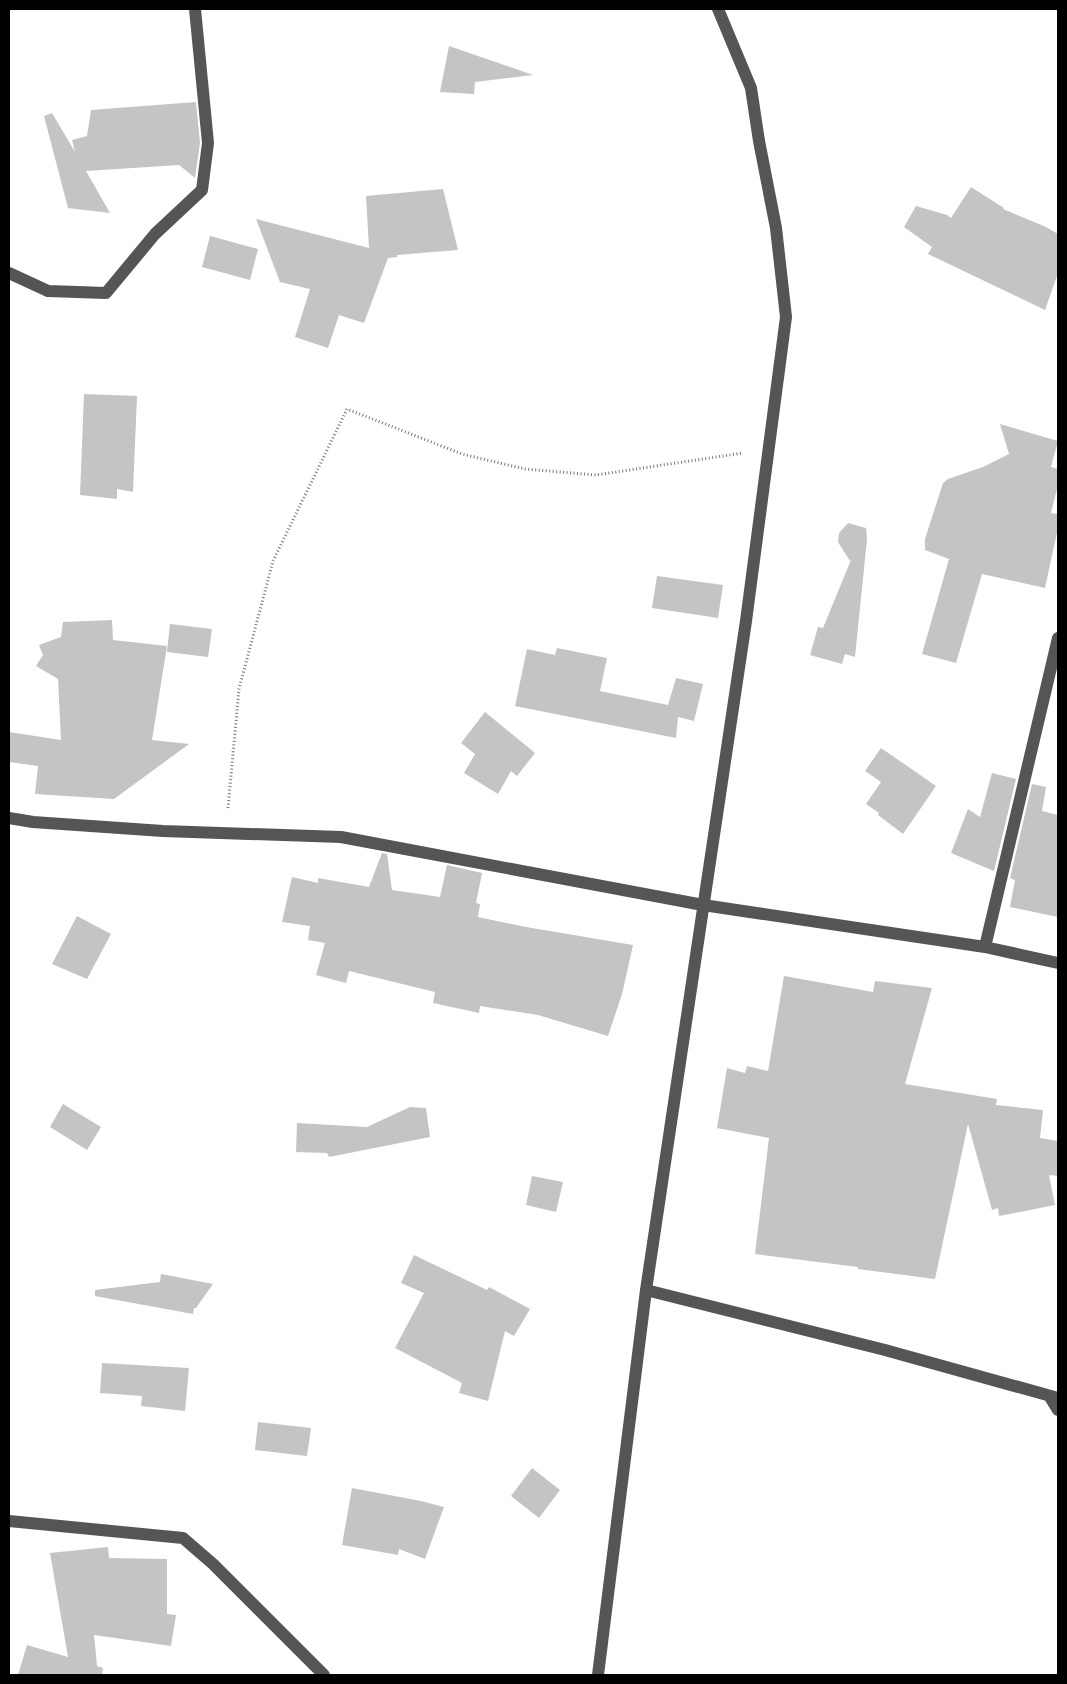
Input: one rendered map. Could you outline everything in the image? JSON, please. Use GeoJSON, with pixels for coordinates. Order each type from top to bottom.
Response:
{"type":"FeatureCollection","features":[{"type":"Feature","properties":{"kind":"street"},"geometry":{"type":"LineString","coordinates":[[9,273],[48,292],[106,293],[155,234],[202,190],[208,143],[195,9]]}},
{"type":"Feature","properties":{"kind":"street"},"geometry":{"type":"LineString","coordinates":[[598,1675],[646,1290],[746,621],[786,317],[776,228],[751,88],[718,9]]}},
{"type":"Feature","properties":{"kind":"street"},"geometry":{"type":"LineString","coordinates":[[985,947],[1058,638]]}},
{"type":"Feature","properties":{"kind":"street"},"geometry":{"type":"LineString","coordinates":[[9,818],[33,822],[80,825],[341,837],[703,906],[985,947],[1058,963]]}},
{"type":"Feature","properties":{"kind":"street"},"geometry":{"type":"LineString","coordinates":[[646,1290],[885,1350],[1054,1398],[1058,1410]]}},
{"type":"Feature","properties":{"kind":"street"},"geometry":{"type":"LineString","coordinates":[[9,1521],[183,1538],[213,1564],[324,1675]]}},
{"type":"Feature","properties":{"kind":"path"},"geometry":{"type":"LineString","coordinates":[[226,833],[239,688],[273,561],[347,409],[462,454],[534,469],[596,475],[768,449]]}},
{"type":"Feature","properties":{"kind":"building"},"geometry":{"type":"Polygon","coordinates":[[[449,46],[533,75],[475,82],[474,94],[440,92],[449,46]]]}},
{"type":"Feature","properties":{"kind":"building"},"geometry":{"type":"Polygon","coordinates":[[[196,102],[200,143],[195,178],[179,165],[86,171],[110,213],[68,208],[44,116],[52,113],[75,152],[72,140],[87,136],[91,110],[196,102]]]}},
{"type":"Feature","properties":{"kind":"building"},"geometry":{"type":"Polygon","coordinates":[[[971,187],[1003,209],[1058,234],[1058,273],[1045,310],[928,254],[932,247],[904,227],[916,206],[947,215],[951,218],[971,187]]]}},
{"type":"Feature","properties":{"kind":"building"},"geometry":{"type":"Polygon","coordinates":[[[443,189],[458,250],[397,255],[397,257],[388,258],[364,323],[339,315],[328,348],[295,337],[310,289],[280,282],[256,219],[369,248],[366,196],[443,189]]]}},
{"type":"Feature","properties":{"kind":"building"},"geometry":{"type":"Polygon","coordinates":[[[210,236],[258,249],[250,280],[202,267],[210,236]]]}},
{"type":"Feature","properties":{"kind":"building"},"geometry":{"type":"Polygon","coordinates":[[[84,394],[137,396],[133,492],[117,489],[117,499],[80,495],[84,394]]]}},
{"type":"Feature","properties":{"kind":"building"},"geometry":{"type":"Polygon","coordinates":[[[1000,424],[1058,441],[1051,467],[1058,469],[1058,485],[1051,513],[1058,514],[1058,528],[1045,588],[982,574],[956,663],[922,654],[949,559],[925,550],[925,539],[943,483],[948,479],[983,467],[1009,454],[1000,424]]]}},
{"type":"Feature","properties":{"kind":"building"},"geometry":{"type":"Polygon","coordinates":[[[848,523],[866,528],[867,539],[855,657],[845,654],[842,664],[810,655],[818,627],[823,628],[851,560],[838,542],[839,533],[848,523]]]}},
{"type":"Feature","properties":{"kind":"building"},"geometry":{"type":"Polygon","coordinates":[[[657,576],[723,585],[718,618],[652,608],[657,576]]]}},
{"type":"Feature","properties":{"kind":"building"},"geometry":{"type":"Polygon","coordinates":[[[112,620],[113,640],[167,646],[152,740],[189,744],[114,799],[35,794],[38,766],[9,762],[9,732],[61,740],[58,679],[36,666],[43,655],[39,645],[61,637],[63,622],[112,620]]]}},
{"type":"Feature","properties":{"kind":"building"},"geometry":{"type":"Polygon","coordinates":[[[170,624],[212,629],[208,657],[167,652],[170,624]]]}},
{"type":"Feature","properties":{"kind":"building"},"geometry":{"type":"Polygon","coordinates":[[[557,648],[607,658],[600,691],[668,705],[676,678],[703,684],[694,721],[678,717],[676,738],[515,706],[527,649],[555,655],[557,648]]]}},
{"type":"Feature","properties":{"kind":"building"},"geometry":{"type":"Polygon","coordinates":[[[485,712],[535,753],[517,776],[511,771],[498,794],[464,773],[475,754],[461,743],[485,712]]]}},
{"type":"Feature","properties":{"kind":"building"},"geometry":{"type":"Polygon","coordinates":[[[881,748],[936,786],[903,834],[866,804],[881,782],[865,771],[881,748]]]}},
{"type":"Feature","properties":{"kind":"building"},"geometry":{"type":"Polygon","coordinates":[[[992,773],[1016,779],[994,871],[951,853],[968,809],[980,817],[992,773]]]}},
{"type":"Feature","properties":{"kind":"building"},"geometry":{"type":"Polygon","coordinates":[[[1032,784],[1046,787],[1042,811],[1058,815],[1058,917],[1010,907],[1015,880],[1010,878],[1032,784]]]}},
{"type":"Feature","properties":{"kind":"building"},"geometry":{"type":"Polygon","coordinates":[[[382,853],[387,854],[392,890],[440,897],[447,865],[482,873],[476,903],[480,904],[478,917],[633,945],[622,994],[608,1036],[538,1015],[480,1006],[479,1013],[433,1003],[435,992],[349,971],[346,983],[316,975],[325,943],[308,940],[310,926],[282,922],[292,877],[318,883],[318,878],[369,887],[382,853]]]}},
{"type":"Feature","properties":{"kind":"building"},"geometry":{"type":"Polygon","coordinates":[[[77,916],[111,934],[87,979],[52,964],[77,916]]]}},
{"type":"Feature","properties":{"kind":"building"},"geometry":{"type":"Polygon","coordinates":[[[784,976],[873,992],[875,981],[932,988],[905,1084],[997,1099],[996,1105],[1043,1110],[1040,1138],[1058,1141],[1058,1176],[1049,1175],[1055,1205],[999,1216],[998,1208],[992,1210],[968,1124],[935,1279],[755,1254],[769,1138],[717,1128],[727,1068],[745,1073],[747,1066],[768,1071],[784,976]]]}},
{"type":"Feature","properties":{"kind":"building"},"geometry":{"type":"Polygon","coordinates":[[[63,1104],[101,1127],[87,1150],[50,1127],[63,1104]]]}},
{"type":"Feature","properties":{"kind":"building"},"geometry":{"type":"Polygon","coordinates":[[[410,1107],[426,1108],[430,1137],[329,1157],[327,1153],[296,1152],[297,1123],[367,1127],[410,1107]]]}},
{"type":"Feature","properties":{"kind":"building"},"geometry":{"type":"Polygon","coordinates":[[[532,1176],[563,1182],[556,1212],[526,1205],[532,1176]]]}},
{"type":"Feature","properties":{"kind":"building"},"geometry":{"type":"Polygon","coordinates":[[[414,1255],[487,1290],[489,1287],[530,1309],[514,1336],[505,1331],[488,1401],[459,1393],[462,1383],[395,1348],[424,1293],[401,1283],[414,1255]]]}},
{"type":"Feature","properties":{"kind":"building"},"geometry":{"type":"Polygon","coordinates":[[[161,1274],[213,1284],[196,1308],[194,1308],[193,1314],[95,1296],[95,1290],[160,1282],[161,1274]]]}},
{"type":"Feature","properties":{"kind":"building"},"geometry":{"type":"Polygon","coordinates":[[[102,1363],[189,1368],[185,1411],[141,1406],[142,1396],[100,1393],[102,1363]]]}},
{"type":"Feature","properties":{"kind":"building"},"geometry":{"type":"Polygon","coordinates":[[[258,1422],[311,1428],[307,1456],[255,1450],[258,1422]]]}},
{"type":"Feature","properties":{"kind":"building"},"geometry":{"type":"Polygon","coordinates":[[[532,1468],[560,1490],[539,1518],[511,1496],[532,1468]]]}},
{"type":"Feature","properties":{"kind":"building"},"geometry":{"type":"Polygon","coordinates":[[[352,1488],[444,1507],[425,1559],[399,1549],[398,1555],[342,1545],[352,1488]]]}},
{"type":"Feature","properties":{"kind":"building"},"geometry":{"type":"Polygon","coordinates":[[[108,1547],[109,1558],[167,1559],[167,1614],[176,1615],[171,1646],[94,1635],[97,1666],[103,1668],[102,1675],[18,1675],[27,1645],[68,1657],[50,1553],[108,1547]]]}}]}
